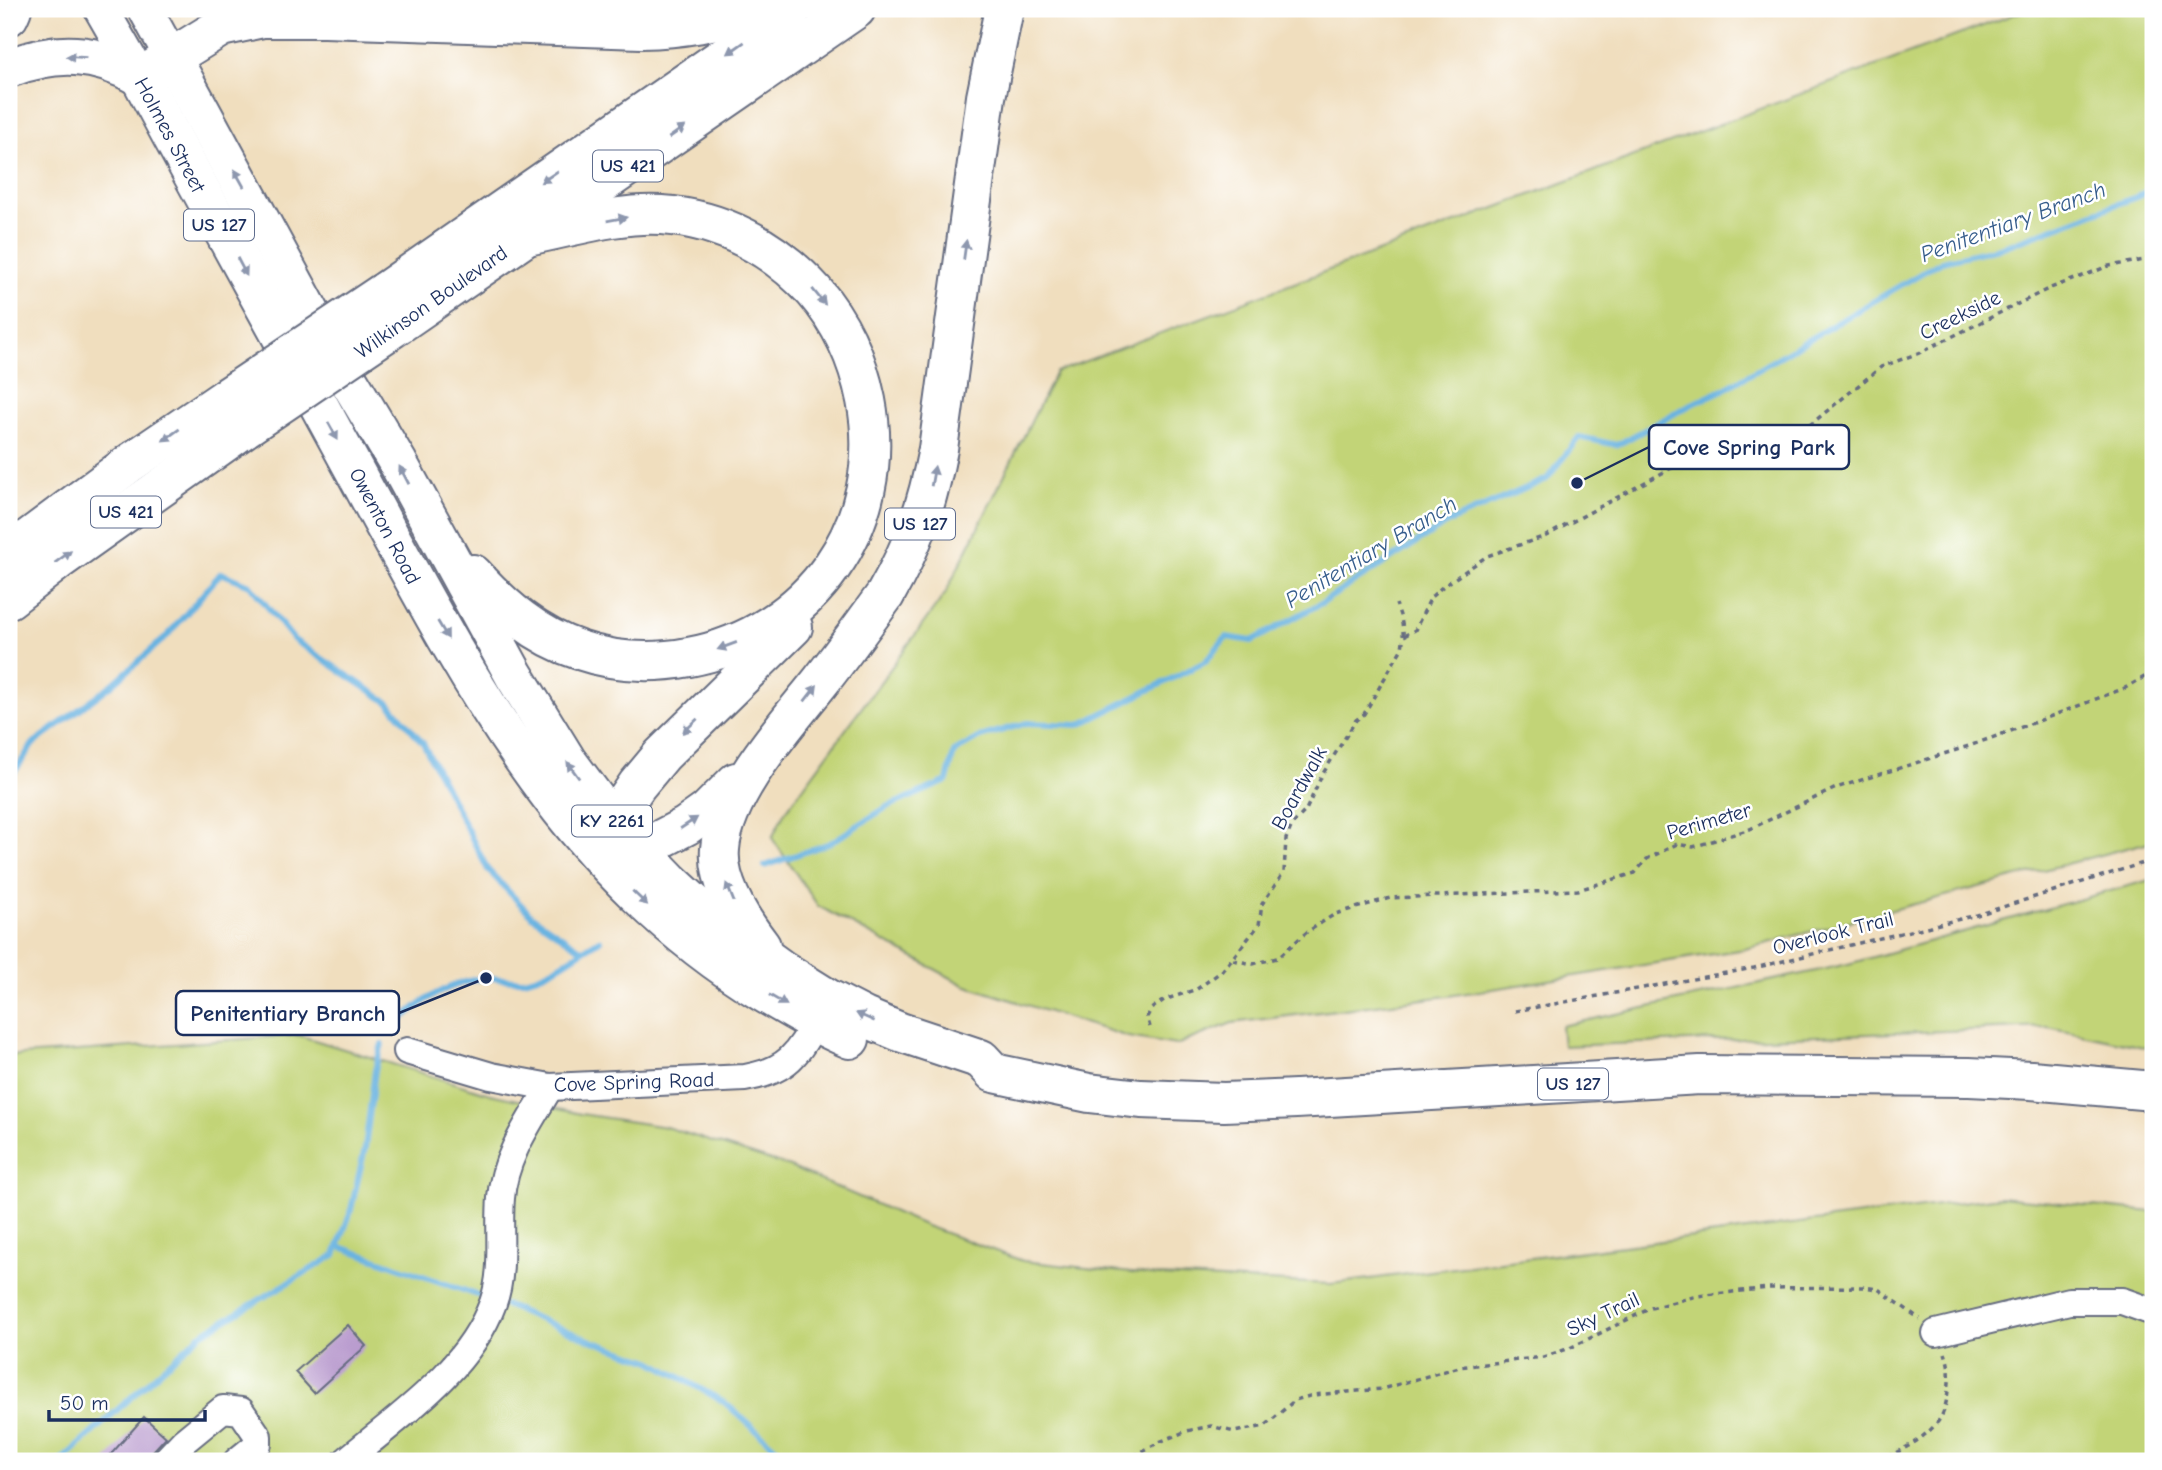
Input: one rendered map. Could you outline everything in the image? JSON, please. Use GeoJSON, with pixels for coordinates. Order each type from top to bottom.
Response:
{"type":"FeatureCollection","features":[{"type":"Feature","properties":{"kind":"highway"},"geometry":{"type":"LineString","coordinates":[[9,16],[12,9]]}},
{"type":"Feature","properties":{"kind":"highway"},"geometry":{"type":"LineString","coordinates":[[212,9],[292,17],[641,29],[678,28],[714,22],[755,9]]}},
{"type":"Feature","properties":{"kind":"highway","name":"Wilkinson Boulevard"},"geometry":{"type":"LineString","coordinates":[[9,599],[236,412],[392,308],[792,9]]}},
{"type":"Feature","properties":{"kind":"highway","name":"Wilkinson Boulevard"},"geometry":{"type":"LineString","coordinates":[[392,308],[526,236],[856,9]]}},
{"type":"Feature","properties":{"kind":"highway","name":"US 127"},"geometry":{"type":"LineString","coordinates":[[1004,9],[986,97],[938,449],[919,527],[904,563],[885,595],[746,781],[724,826],[720,850],[723,877],[737,911],[780,969],[822,1011],[878,1050],[954,1075],[977,1080],[994,1073],[1089,1093],[1140,1099],[1224,1102],[1353,1097],[1700,1075],[1969,1077],[2153,1091]]}},
{"type":"Feature","properties":{"kind":"highway"},"geometry":{"type":"LineString","coordinates":[[9,68],[27,61],[78,56],[118,64],[140,77],[221,27],[239,21],[292,17]]}},
{"type":"Feature","properties":{"kind":"highway","name":"Holmes Street"},"geometry":{"type":"LineString","coordinates":[[173,58],[329,346],[437,535]]}},
{"type":"Feature","properties":{"kind":"highway","name":"Holmes Street"},"geometry":{"type":"LineString","coordinates":[[140,77],[299,371]]}},
{"type":"Feature","properties":{"kind":"highway"},"geometry":{"type":"LineString","coordinates":[[526,236],[626,217],[660,215],[723,228],[752,241],[802,277],[822,300],[853,354],[863,383],[869,415],[867,481],[856,524],[831,576],[812,604],[790,629],[662,755],[613,847]]}},
{"type":"Feature","properties":{"kind":"highway","name":"Owenton Road"},"geometry":{"type":"LineString","coordinates":[[299,371],[411,576],[514,748],[541,786],[613,847]]}},
{"type":"Feature","properties":{"kind":"highway","name":"Wilkinson Boulevard"},"geometry":{"type":"LineString","coordinates":[[9,554],[130,463],[236,412]]}},
{"type":"Feature","properties":{"kind":"highway"},"geometry":{"type":"LineString","coordinates":[[437,535],[499,604],[524,622],[550,638],[579,650],[640,662],[702,654],[732,645],[761,631],[789,613],[813,590],[835,562],[856,524]]}},
{"type":"Feature","properties":{"kind":"highway","name":"KY 2261"},"geometry":{"type":"LineString","coordinates":[[437,535],[470,598],[567,761],[613,847],[780,969]]}},
{"type":"Feature","properties":{"kind":"highway"},"geometry":{"type":"LineString","coordinates":[[613,847],[686,826],[707,811],[765,754]]}},
{"type":"Feature","properties":{"kind":"highway","name":"US 127"},"geometry":{"type":"LineString","coordinates":[[613,847],[684,937],[719,965],[822,1011]]}},
{"type":"Feature","properties":{"kind":"main road","name":"Holmes Street"},"geometry":{"type":"LineString","coordinates":[[101,9],[140,77]]}},
{"type":"Feature","properties":{"kind":"main road","name":"Holmes Street"},"geometry":{"type":"LineString","coordinates":[[145,9],[173,58]]}},
{"type":"Feature","properties":{"kind":"street","name":"Cove Spring Road"},"geometry":{"type":"LineString","coordinates":[[407,1051],[467,1070],[550,1087],[726,1079],[761,1075],[786,1063],[795,1055],[822,1011]]}},
{"type":"Feature","properties":{"kind":"street"},"geometry":{"type":"LineString","coordinates":[[346,1461],[417,1402],[451,1368],[481,1329],[494,1302],[499,1278],[501,1196],[506,1172],[522,1135],[550,1087]]}},
{"type":"Feature","properties":{"kind":"street"},"geometry":{"type":"LineString","coordinates":[[1936,1333],[2068,1301],[2122,1301],[2153,1312]]}},
{"type":"Feature","properties":{"kind":"street"},"geometry":{"type":"LineString","coordinates":[[165,1461],[184,1441],[223,1409],[241,1411],[258,1436],[258,1444],[237,1461]]}},
{"type":"Feature","properties":{"kind":"path","name":"Creekside"},"geometry":{"type":"LineString","coordinates":[[1789,442],[1881,367],[1919,353],[2048,289],[2109,265],[2145,260],[2153,255]]}},
{"type":"Feature","properties":{"kind":"path","name":"Boardwalk"},"geometry":{"type":"LineString","coordinates":[[1150,1027],[1147,1017],[1151,1009],[1164,1000],[1197,989],[1233,960],[1259,925],[1262,904],[1284,872],[1286,839],[1292,825],[1306,810],[1322,775],[1356,720],[1364,714],[1402,648],[1404,636],[1415,630],[1431,597],[1487,556],[1546,537],[1712,446],[1745,431],[1773,445],[1789,442]]}},
{"type":"Feature","properties":{"kind":"path"},"geometry":{"type":"LineString","coordinates":[[1396,604],[1403,621],[1404,636]]}},
{"type":"Feature","properties":{"kind":"path","name":"Perimeter"},"geometry":{"type":"LineString","coordinates":[[1233,960],[1253,964],[1277,958],[1307,932],[1335,914],[1390,898],[1578,890],[1635,873],[1647,859],[1677,844],[1693,847],[1750,829],[1836,788],[2041,720],[2125,688],[2153,672]]}},
{"type":"Feature","properties":{"kind":"path","name":"Overlook Trail"},"geometry":{"type":"LineString","coordinates":[[1515,1011],[1754,968],[1977,915],[2153,860]]}},
{"type":"Feature","properties":{"kind":"path","name":"Sky Trail"},"geometry":{"type":"LineString","coordinates":[[1125,1461],[1159,1442],[1187,1431],[1211,1426],[1234,1432],[1265,1426],[1295,1400],[1313,1395],[1382,1389],[1459,1367],[1543,1357],[1570,1348],[1651,1308],[1697,1296],[1795,1287],[1878,1289],[1936,1333]]}},
{"type":"Feature","properties":{"kind":"path"},"geometry":{"type":"LineString","coordinates":[[1878,1461],[1897,1453],[1928,1432],[1941,1417],[1947,1400],[1950,1368],[1936,1333]]}},
{"type":"Feature","properties":{"kind":"green space"},"geometry":{"type":"Polygon","coordinates":[[[2028,9],[2153,9],[2153,841],[1745,949],[1448,996],[1232,1023],[1176,1045],[1128,1037],[964,985],[818,906],[772,838],[783,815],[945,594],[1056,372],[2028,9]]]}},
{"type":"Feature","properties":{"kind":"green space"},"geometry":{"type":"Polygon","coordinates":[[[2153,879],[2153,1049],[2048,1027],[1563,1046],[1561,1026],[1848,964],[2153,879]]]}},
{"type":"Feature","properties":{"kind":"green space"},"geometry":{"type":"Polygon","coordinates":[[[298,1035],[490,1094],[581,1114],[666,1127],[790,1167],[926,1226],[1023,1261],[1159,1276],[1331,1284],[2000,1197],[2153,1212],[2153,1461],[9,1461],[9,1056],[298,1035]]]}},
{"type":"Feature","properties":{"kind":"building"},"geometry":{"type":"Polygon","coordinates":[[[348,1325],[366,1346],[314,1393],[295,1372],[348,1325]]]}},
{"type":"Feature","properties":{"kind":"building"},"geometry":{"type":"Polygon","coordinates":[[[144,1417],[166,1437],[153,1451],[150,1461],[105,1461],[144,1417]]]}},
{"type":"Feature","properties":{"kind":"waterway","name":"Penitentiary Branch"},"geometry":{"type":"LineString","coordinates":[[765,866],[830,843],[887,807],[947,781],[954,752],[980,737],[1027,723],[1079,725],[1205,662],[1226,637],[1252,641],[1323,602],[1449,522],[1547,479],[1579,437],[1617,445],[1723,390],[1942,261],[2003,247],[2139,196],[2153,187]]}},
{"type":"Feature","properties":{"kind":"waterway"},"geometry":{"type":"LineString","coordinates":[[9,780],[33,744],[113,684],[167,636],[221,573],[250,585],[294,640],[389,703],[423,743],[488,870],[532,916],[582,950]]}},
{"type":"Feature","properties":{"kind":"waterway","name":"Penitentiary Branch"},"geometry":{"type":"LineString","coordinates":[[395,1026],[414,1008],[435,994],[458,984],[484,978],[533,978],[600,940]]}},
{"type":"Feature","properties":{"kind":"waterway","name":"Penitentiary Branch"},"geometry":{"type":"LineString","coordinates":[[61,1461],[200,1335],[335,1255],[350,1214],[365,1148],[375,1070],[382,1044]]}},
{"type":"Feature","properties":{"kind":"waterway"},"geometry":{"type":"LineString","coordinates":[[338,1246],[480,1296]]}},
{"type":"Feature","properties":{"kind":"waterway"},"geometry":{"type":"LineString","coordinates":[[505,1305],[592,1341],[651,1361],[724,1402],[776,1448]]}},
{"type":"Feature","properties":{"kind":"place","name":"Cove Spring Park"},"geometry":{"type":"Point","coordinates":[1577,483]}},
{"type":"Feature","properties":{"kind":"place","name":"Penitentiary Branch"},"geometry":{"type":"Point","coordinates":[486,978]}}]}
